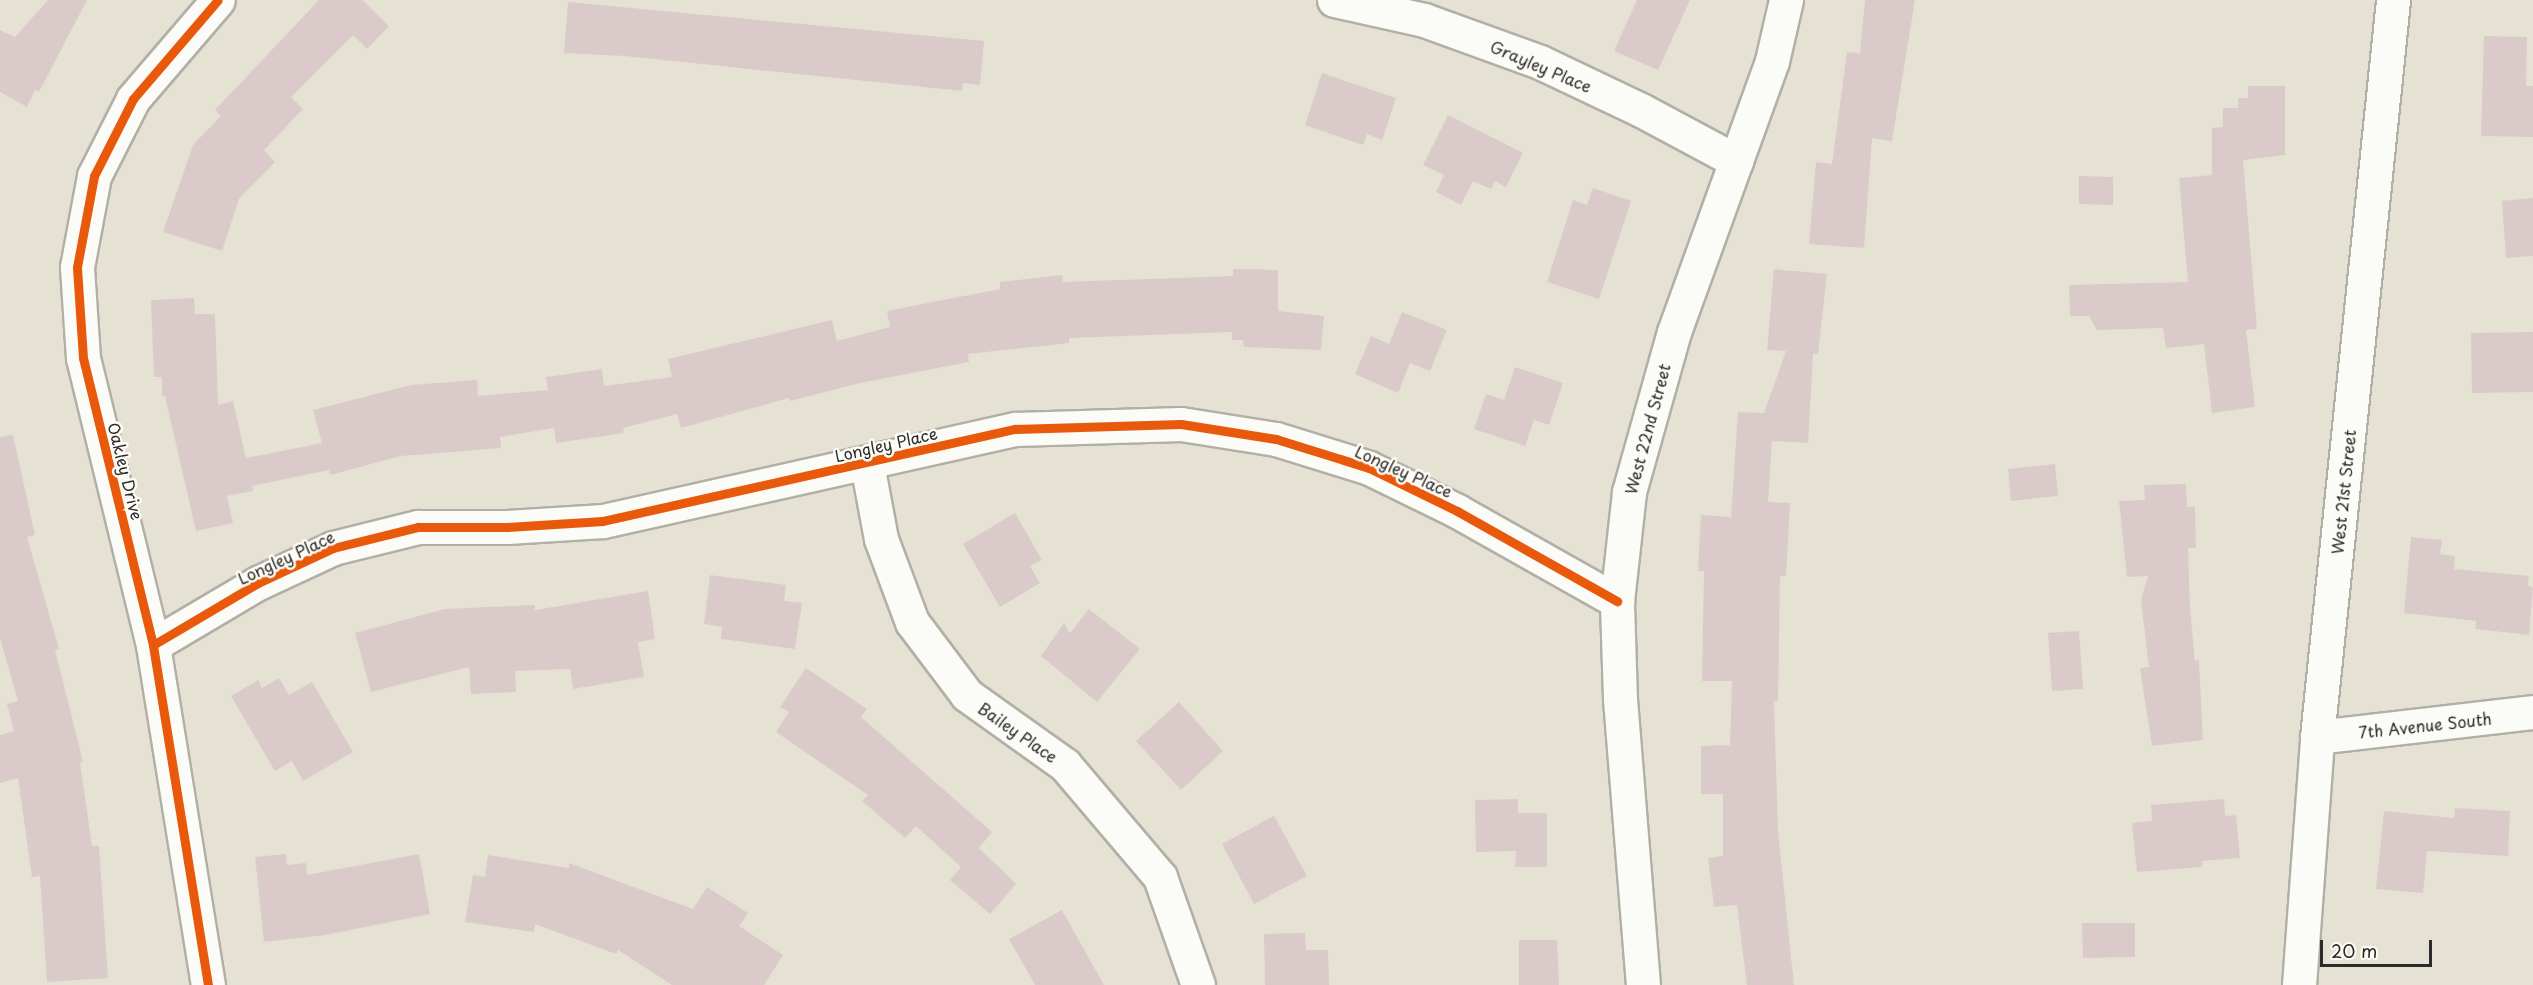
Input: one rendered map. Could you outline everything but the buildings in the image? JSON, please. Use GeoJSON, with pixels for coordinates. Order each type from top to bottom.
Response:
{"type":"FeatureCollection","features":[{"type":"Feature","properties":{"kind":"street","name":"Oakley Drive"},"geometry":{"type":"LineString","coordinates":[[208,985],[153,645],[83,358],[77,267],[94,176],[133,99],[218,0]]}},
{"type":"Feature","properties":{"kind":"street","name":"Grayley Place"},"geometry":{"type":"LineString","coordinates":[[1334,0],[1424,20],[1540,62],[1641,110],[1736,161]]}},
{"type":"Feature","properties":{"kind":"street","name":"West 22nd Street"},"geometry":{"type":"LineString","coordinates":[[1643,985],[1620,699],[1617,601],[1629,492],[1674,332],[1772,61],[1786,0]]}},
{"type":"Feature","properties":{"kind":"street","name":"West 21st Street"},"geometry":{"type":"LineString","coordinates":[[2299,985],[2317,737],[2393,0]]}},
{"type":"Feature","properties":{"kind":"street","name":"Longley Place"},"geometry":{"type":"LineString","coordinates":[[153,645],[258,584],[333,548],[418,527],[507,527],[603,521],[1016,429],[1181,424],[1276,439],[1379,473],[1457,511],[1617,601]]}},
{"type":"Feature","properties":{"kind":"street","name":"Bailey Place"},"geometry":{"type":"LineString","coordinates":[[867,464],[881,539],[912,622],[967,695],[1065,765],[1160,878],[1198,985]]}},
{"type":"Feature","properties":{"kind":"street","name":"7th Avenue South"},"geometry":{"type":"LineString","coordinates":[[2317,737],[2533,712]]}},
{"type":"Feature","properties":{"kind":"cycle path"},"geometry":{"type":"LineString","coordinates":[[208,985],[153,645],[83,358],[77,267],[94,176],[133,99],[218,0]]}},
{"type":"Feature","properties":{"kind":"cycle path"},"geometry":{"type":"LineString","coordinates":[[153,645],[258,583],[333,548],[418,527],[507,527],[603,521],[1015,429],[1181,424],[1276,439],[1369,468],[1457,511],[1617,601]]}}]}
